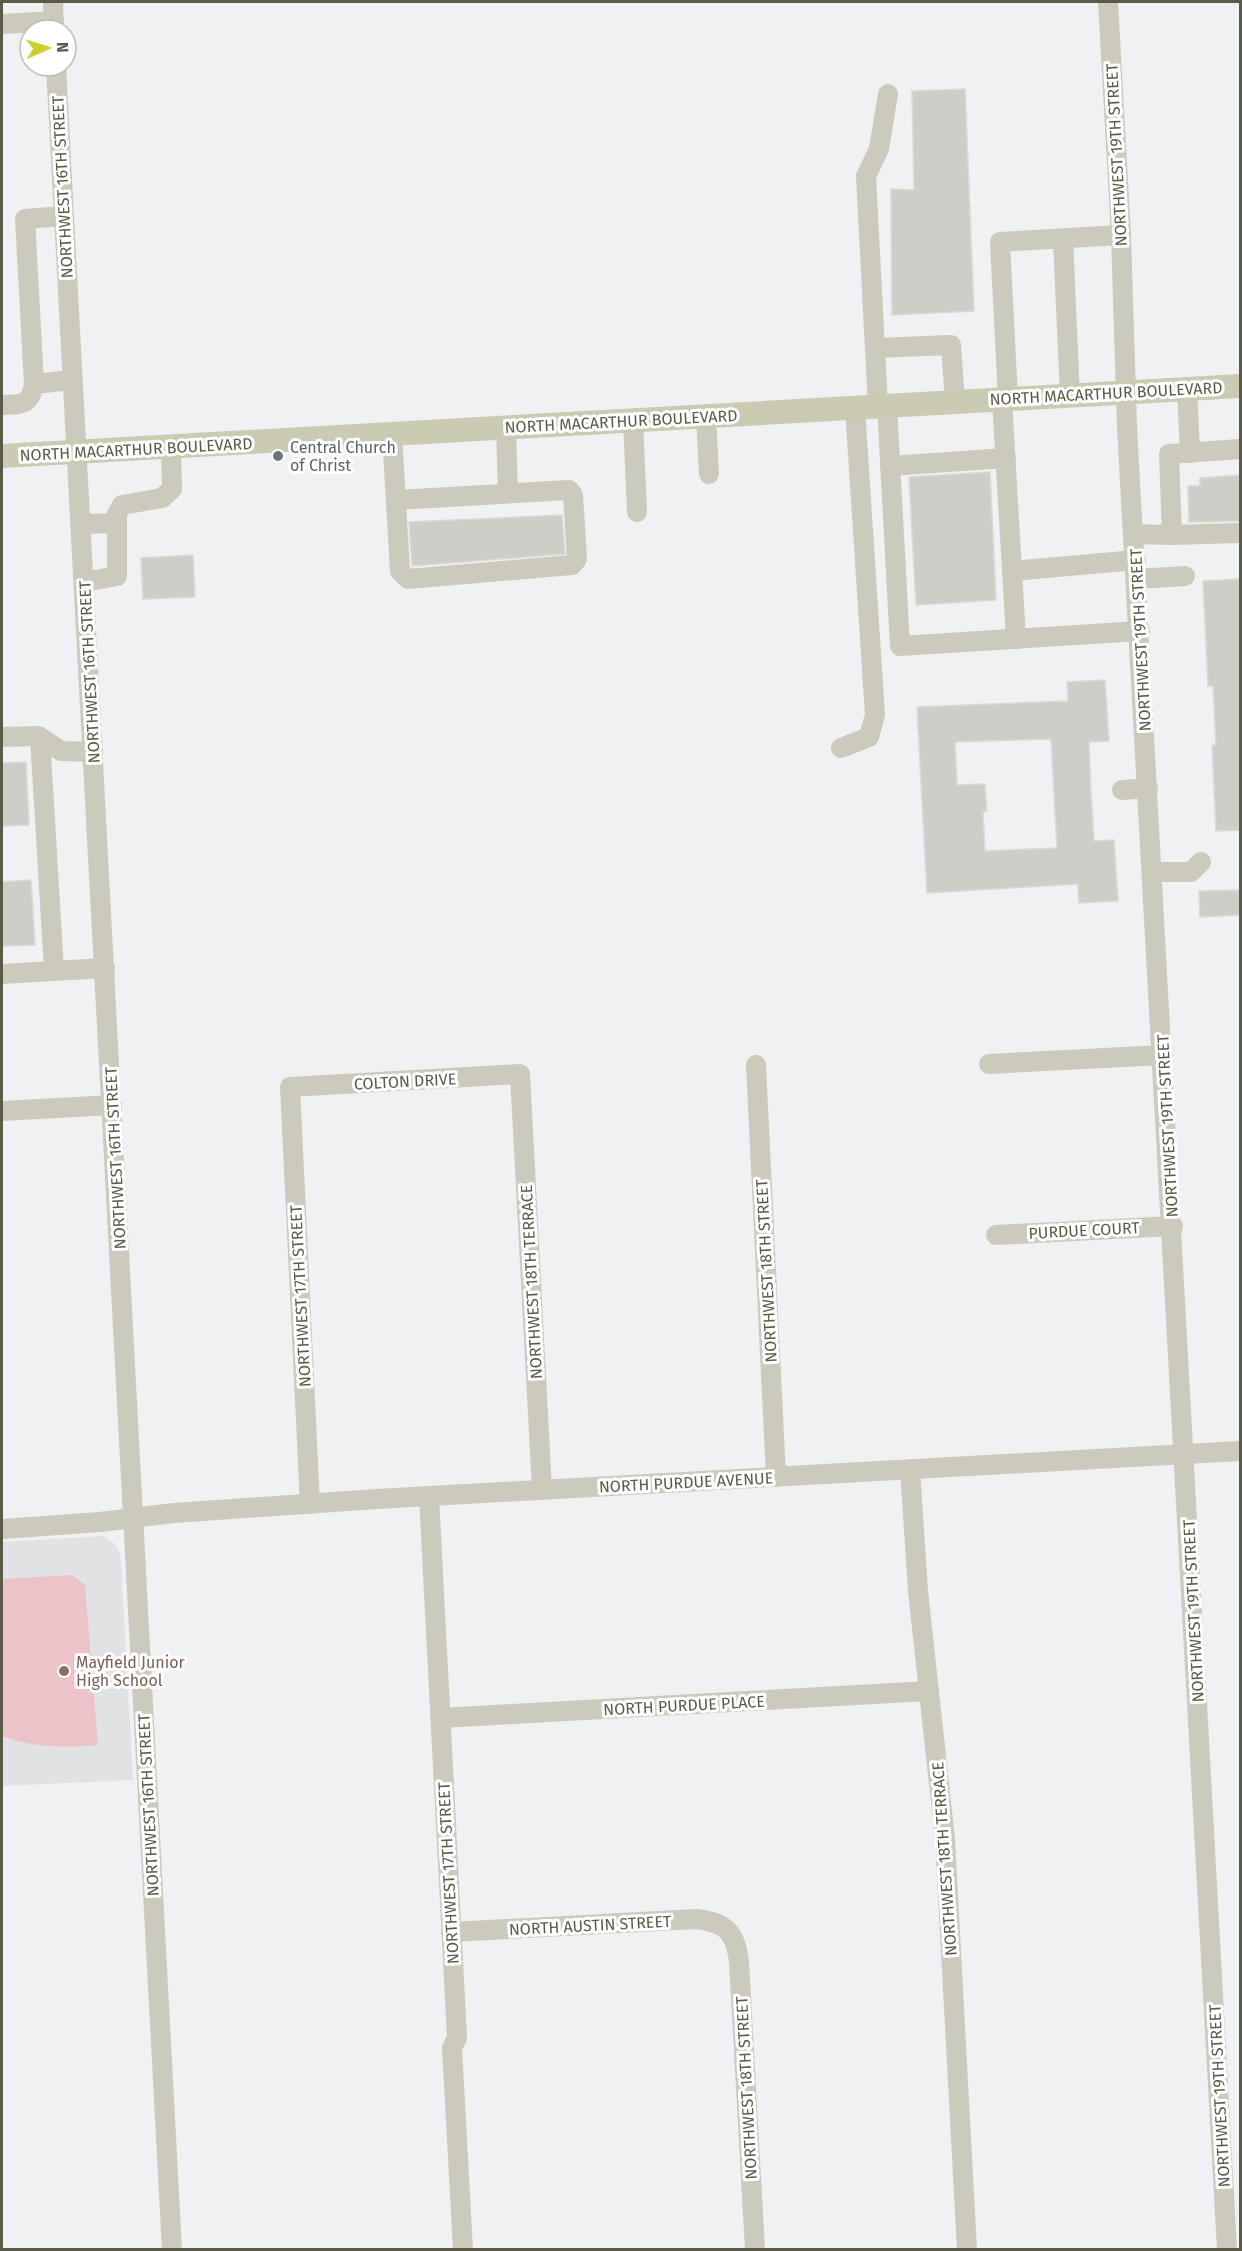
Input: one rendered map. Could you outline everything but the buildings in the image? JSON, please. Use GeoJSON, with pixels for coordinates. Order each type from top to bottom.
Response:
{"type":"FeatureCollection","features":[{"type":"Feature","properties":{"kind":"main road","name":"NORTH MACARTHUR BOULEVARD"},"geometry":{"type":"LineString","coordinates":[[2,456],[1240,386]]}},
{"type":"Feature","properties":{"kind":"street","name":"NORTHWEST 19TH STREET"},"geometry":{"type":"LineString","coordinates":[[1108,2],[1134,534],[1184,1454],[1232,2185],[1227,2250]]}},
{"type":"Feature","properties":{"kind":"street"},"geometry":{"type":"LineString","coordinates":[[2,24],[18,22]]}},
{"type":"Feature","properties":{"kind":"street","name":"NORTHWEST 16TH STREET"},"geometry":{"type":"LineString","coordinates":[[57,78],[172,2250]]}},
{"type":"Feature","properties":{"kind":"street"},"geometry":{"type":"LineString","coordinates":[[841,748],[869,737],[875,715],[873,407],[875,348],[866,176],[879,149],[888,94]]}},
{"type":"Feature","properties":{"kind":"street"},"geometry":{"type":"LineString","coordinates":[[2,405],[23,404],[32,397],[34,384],[25,219],[64,216]]}},
{"type":"Feature","properties":{"kind":"street"},"geometry":{"type":"LineString","coordinates":[[1016,639],[1006,458],[1000,242],[1121,235]]}},
{"type":"Feature","properties":{"kind":"street"},"geometry":{"type":"LineString","coordinates":[[1063,239],[1070,396]]}},
{"type":"Feature","properties":{"kind":"street"},"geometry":{"type":"LineString","coordinates":[[875,348],[951,345],[955,402]]}},
{"type":"Feature","properties":{"kind":"street"},"geometry":{"type":"LineString","coordinates":[[34,384],[72,380]]}},
{"type":"Feature","properties":{"kind":"street"},"geometry":{"type":"LineString","coordinates":[[1187,389],[1190,453]]}},
{"type":"Feature","properties":{"kind":"street"},"geometry":{"type":"LineString","coordinates":[[873,407],[890,466],[900,646],[1140,631]]}},
{"type":"Feature","properties":{"kind":"street"},"geometry":{"type":"LineString","coordinates":[[706,416],[709,474]]}},
{"type":"Feature","properties":{"kind":"street"},"geometry":{"type":"LineString","coordinates":[[633,420],[637,512]]}},
{"type":"Feature","properties":{"kind":"street"},"geometry":{"type":"LineString","coordinates":[[506,428],[508,494]]}},
{"type":"Feature","properties":{"kind":"street"},"geometry":{"type":"LineString","coordinates":[[392,434],[400,571],[408,579],[572,566],[577,559],[573,495],[569,490],[396,500]]}},
{"type":"Feature","properties":{"kind":"street"},"geometry":{"type":"LineString","coordinates":[[84,582],[117,576],[117,514],[122,505],[162,498],[172,489],[171,447]]}},
{"type":"Feature","properties":{"kind":"street"},"geometry":{"type":"LineString","coordinates":[[1172,535],[1169,454],[1240,449]]}},
{"type":"Feature","properties":{"kind":"street"},"geometry":{"type":"LineString","coordinates":[[890,466],[1006,458]]}},
{"type":"Feature","properties":{"kind":"street"},"geometry":{"type":"LineString","coordinates":[[80,524],[117,523]]}},
{"type":"Feature","properties":{"kind":"street"},"geometry":{"type":"LineString","coordinates":[[1134,534],[1240,533]]}},
{"type":"Feature","properties":{"kind":"street"},"geometry":{"type":"LineString","coordinates":[[1012,570],[1136,569],[1185,576]]}},
{"type":"Feature","properties":{"kind":"street"},"geometry":{"type":"LineString","coordinates":[[2,737],[40,737],[61,752],[93,752]]}},
{"type":"Feature","properties":{"kind":"street"},"geometry":{"type":"LineString","coordinates":[[40,737],[54,970]]}},
{"type":"Feature","properties":{"kind":"street"},"geometry":{"type":"LineString","coordinates":[[1122,790],[1148,788]]}},
{"type":"Feature","properties":{"kind":"street"},"geometry":{"type":"LineString","coordinates":[[1153,872],[1191,872],[1201,862]]}},
{"type":"Feature","properties":{"kind":"street"},"geometry":{"type":"LineString","coordinates":[[2,974],[105,968]]}},
{"type":"Feature","properties":{"kind":"street"},"geometry":{"type":"LineString","coordinates":[[989,1064],[1163,1055]]}},
{"type":"Feature","properties":{"kind":"street","name":"NORTHWEST 18TH STREET"},"geometry":{"type":"LineString","coordinates":[[756,1065],[776,1477]]}},
{"type":"Feature","properties":{"kind":"street","name":"COLTON DRIVE"},"geometry":{"type":"LineString","coordinates":[[290,1088],[520,1074]]}},
{"type":"Feature","properties":{"kind":"street","name":"NORTHWEST 18TH TERRACE"},"geometry":{"type":"LineString","coordinates":[[520,1074],[542,1490]]}},
{"type":"Feature","properties":{"kind":"street","name":"NORTHWEST 17TH STREET"},"geometry":{"type":"LineString","coordinates":[[290,1088],[310,1504]]}},
{"type":"Feature","properties":{"kind":"street"},"geometry":{"type":"LineString","coordinates":[[2,1111],[112,1105]]}},
{"type":"Feature","properties":{"kind":"street","name":"PURDUE COURT"},"geometry":{"type":"LineString","coordinates":[[996,1235],[1173,1226]]}},
{"type":"Feature","properties":{"kind":"street","name":"NORTH PURDUE AVENUE"},"geometry":{"type":"LineString","coordinates":[[2,1529],[174,1513],[429,1496],[1240,1451]]}},
{"type":"Feature","properties":{"kind":"street","name":"NORTHWEST 18TH TERRACE"},"geometry":{"type":"LineString","coordinates":[[910,1469],[918,1591],[946,1848],[967,2250]]}},
{"type":"Feature","properties":{"kind":"street","name":"NORTHWEST 17TH STREET"},"geometry":{"type":"LineString","coordinates":[[429,1496],[457,2038],[452,2049],[464,2250]]}},
{"type":"Feature","properties":{"kind":"street","name":"NORTH PURDUE PLACE"},"geometry":{"type":"LineString","coordinates":[[440,1719],[929,1691]]}},
{"type":"Feature","properties":{"kind":"street","name":"NORTH AUSTIN STREET"},"geometry":{"type":"LineString","coordinates":[[451,1932],[696,1919],[716,1922],[727,1929]]}},
{"type":"Feature","properties":{"kind":"street","name":"NORTHWEST 18TH STREET"},"geometry":{"type":"LineString","coordinates":[[727,1929],[733,1937],[739,1962],[755,2250]]}},
{"type":"Feature","properties":{"kind":"shaded area","name":"Mayfield Junior High School"},"geometry":{"type":"Polygon","coordinates":[[[104,1536],[115,1544],[121,1562],[133,1780],[2,1786],[2,1542],[104,1536]]]}},
{"type":"Feature","properties":{"kind":"shaded area"},"geometry":{"type":"Polygon","coordinates":[[[72,1575],[85,1585],[98,1745],[49,1746],[26,1743],[2,1736],[2,1579],[72,1575]]]}},
{"type":"Feature","properties":{"kind":"place","name":"Central Church of Christ"},"geometry":{"type":"Point","coordinates":[278,456]}},
{"type":"Feature","properties":{"kind":"place","name":"Mayfield Junior High School"},"geometry":{"type":"Point","coordinates":[64,1671]}}]}
